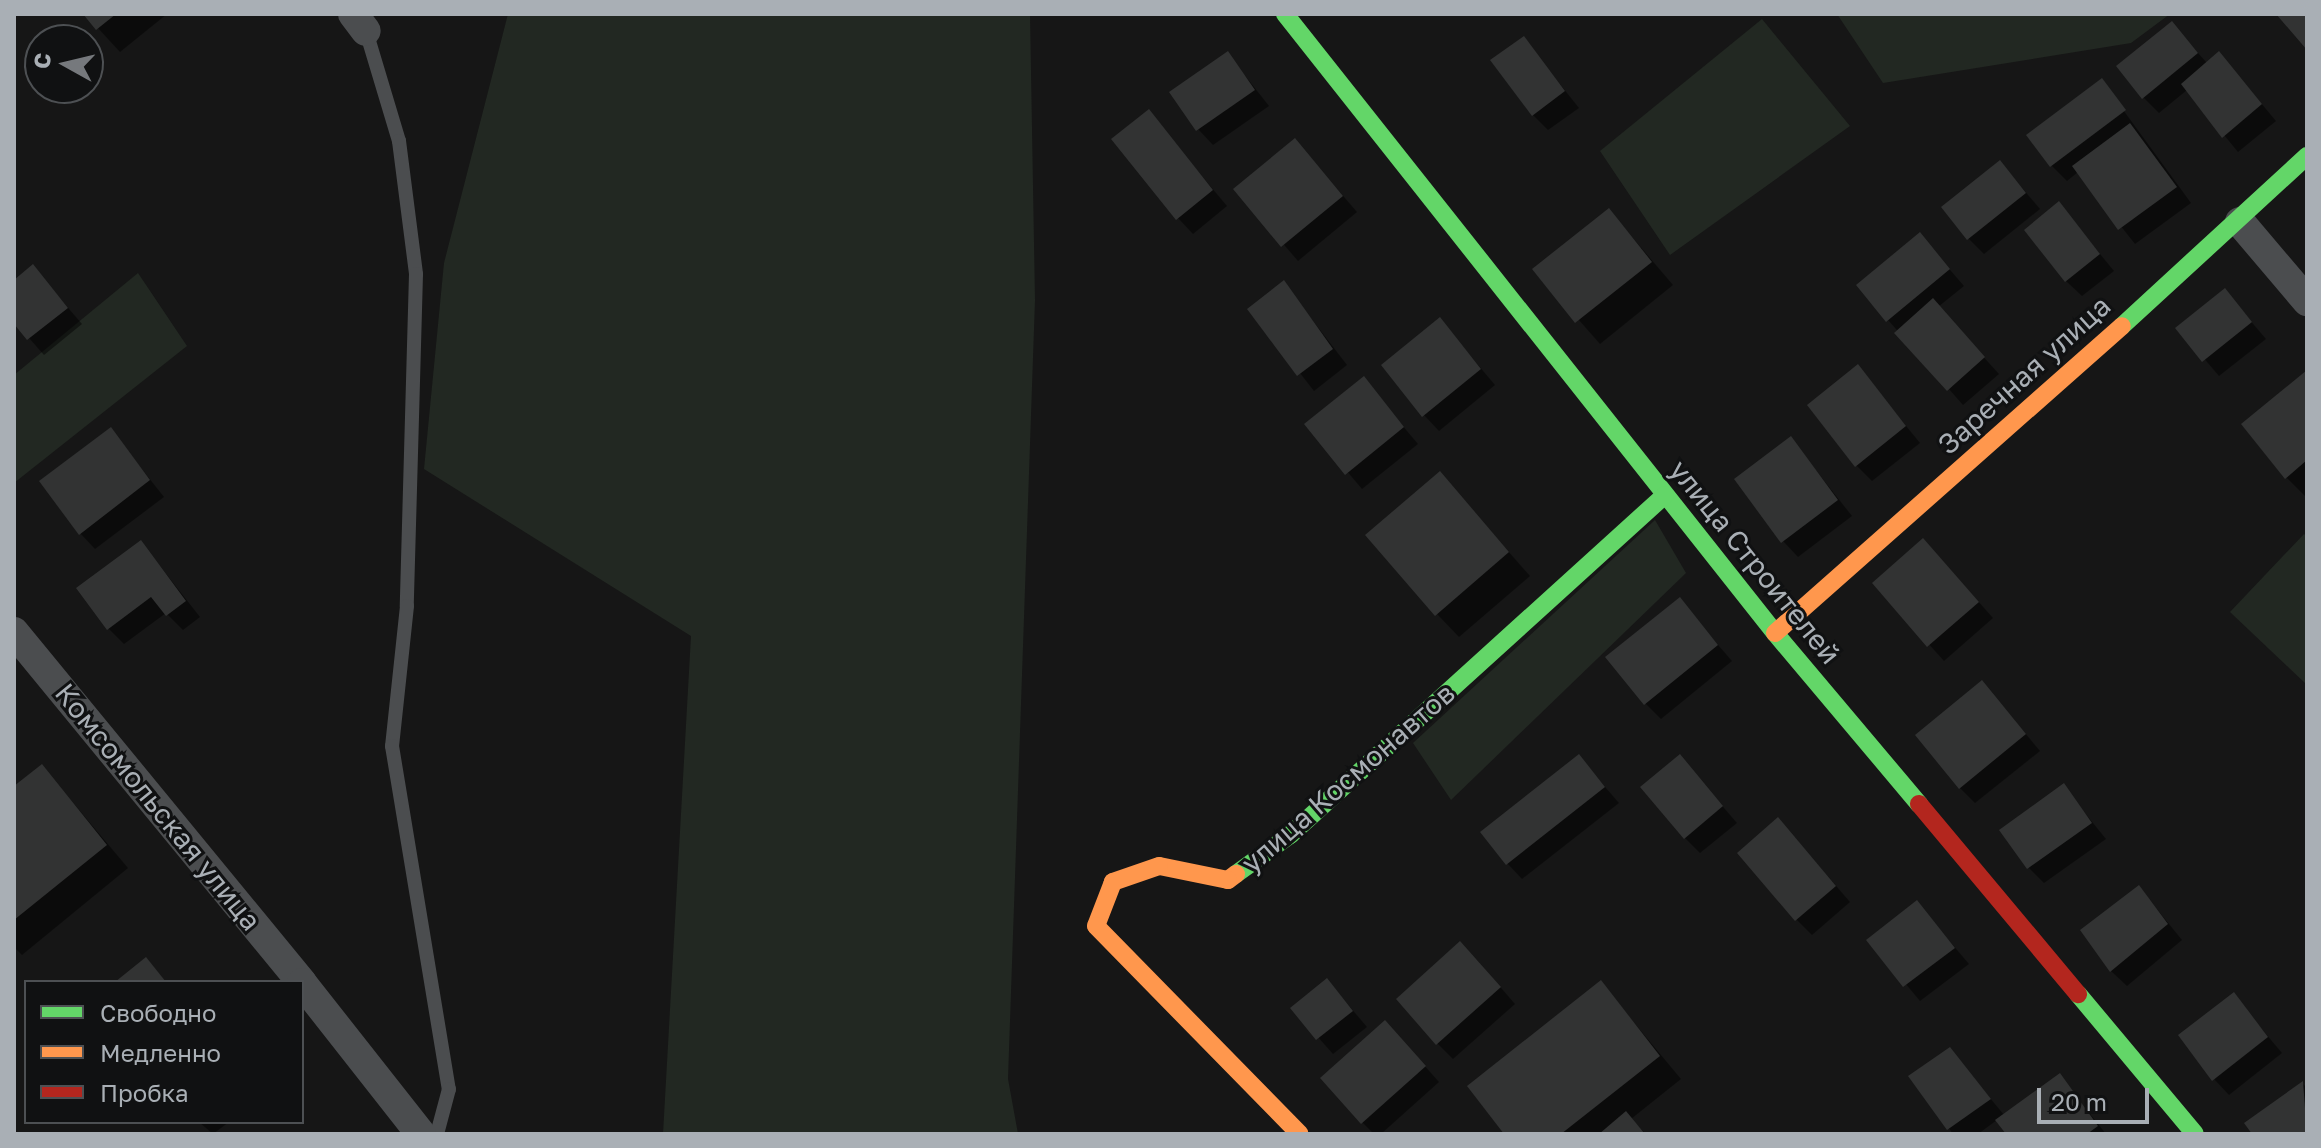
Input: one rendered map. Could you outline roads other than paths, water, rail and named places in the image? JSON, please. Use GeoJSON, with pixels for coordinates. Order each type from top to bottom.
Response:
{"type":"FeatureCollection","features":[{"type":"Feature","properties":{"kind":"street","name":"улица Строителей"},"geometry":{"type":"LineString","coordinates":[[1285,14],[1775,633],[2195,1134]]}},
{"type":"Feature","properties":{"kind":"street","name":"Заречная улица"},"geometry":{"type":"LineString","coordinates":[[1775,633],[2240,222],[2307,156]]}},
{"type":"Feature","properties":{"kind":"street"},"geometry":{"type":"LineString","coordinates":[[2240,222],[2307,301]]}},
{"type":"Feature","properties":{"kind":"street","name":"улица Космонавтов"},"geometry":{"type":"LineString","coordinates":[[1300,1134],[1096,926],[1113,882],[1159,866],[1228,880],[1290,835],[1665,495]]}},
{"type":"Feature","properties":{"kind":"street","name":"Комсомольская улица"},"geometry":{"type":"LineString","coordinates":[[14,632],[300,980]]}},
{"type":"Feature","properties":{"kind":"street","name":"Комсомольская улица"},"geometry":{"type":"LineString","coordinates":[[304,986],[421,1134]]}},
{"type":"Feature","properties":{"kind":"lane"},"geometry":{"type":"LineString","coordinates":[[359,22],[399,141],[416,274],[407,606],[392,746],[449,1089],[437,1134]]}}]}
